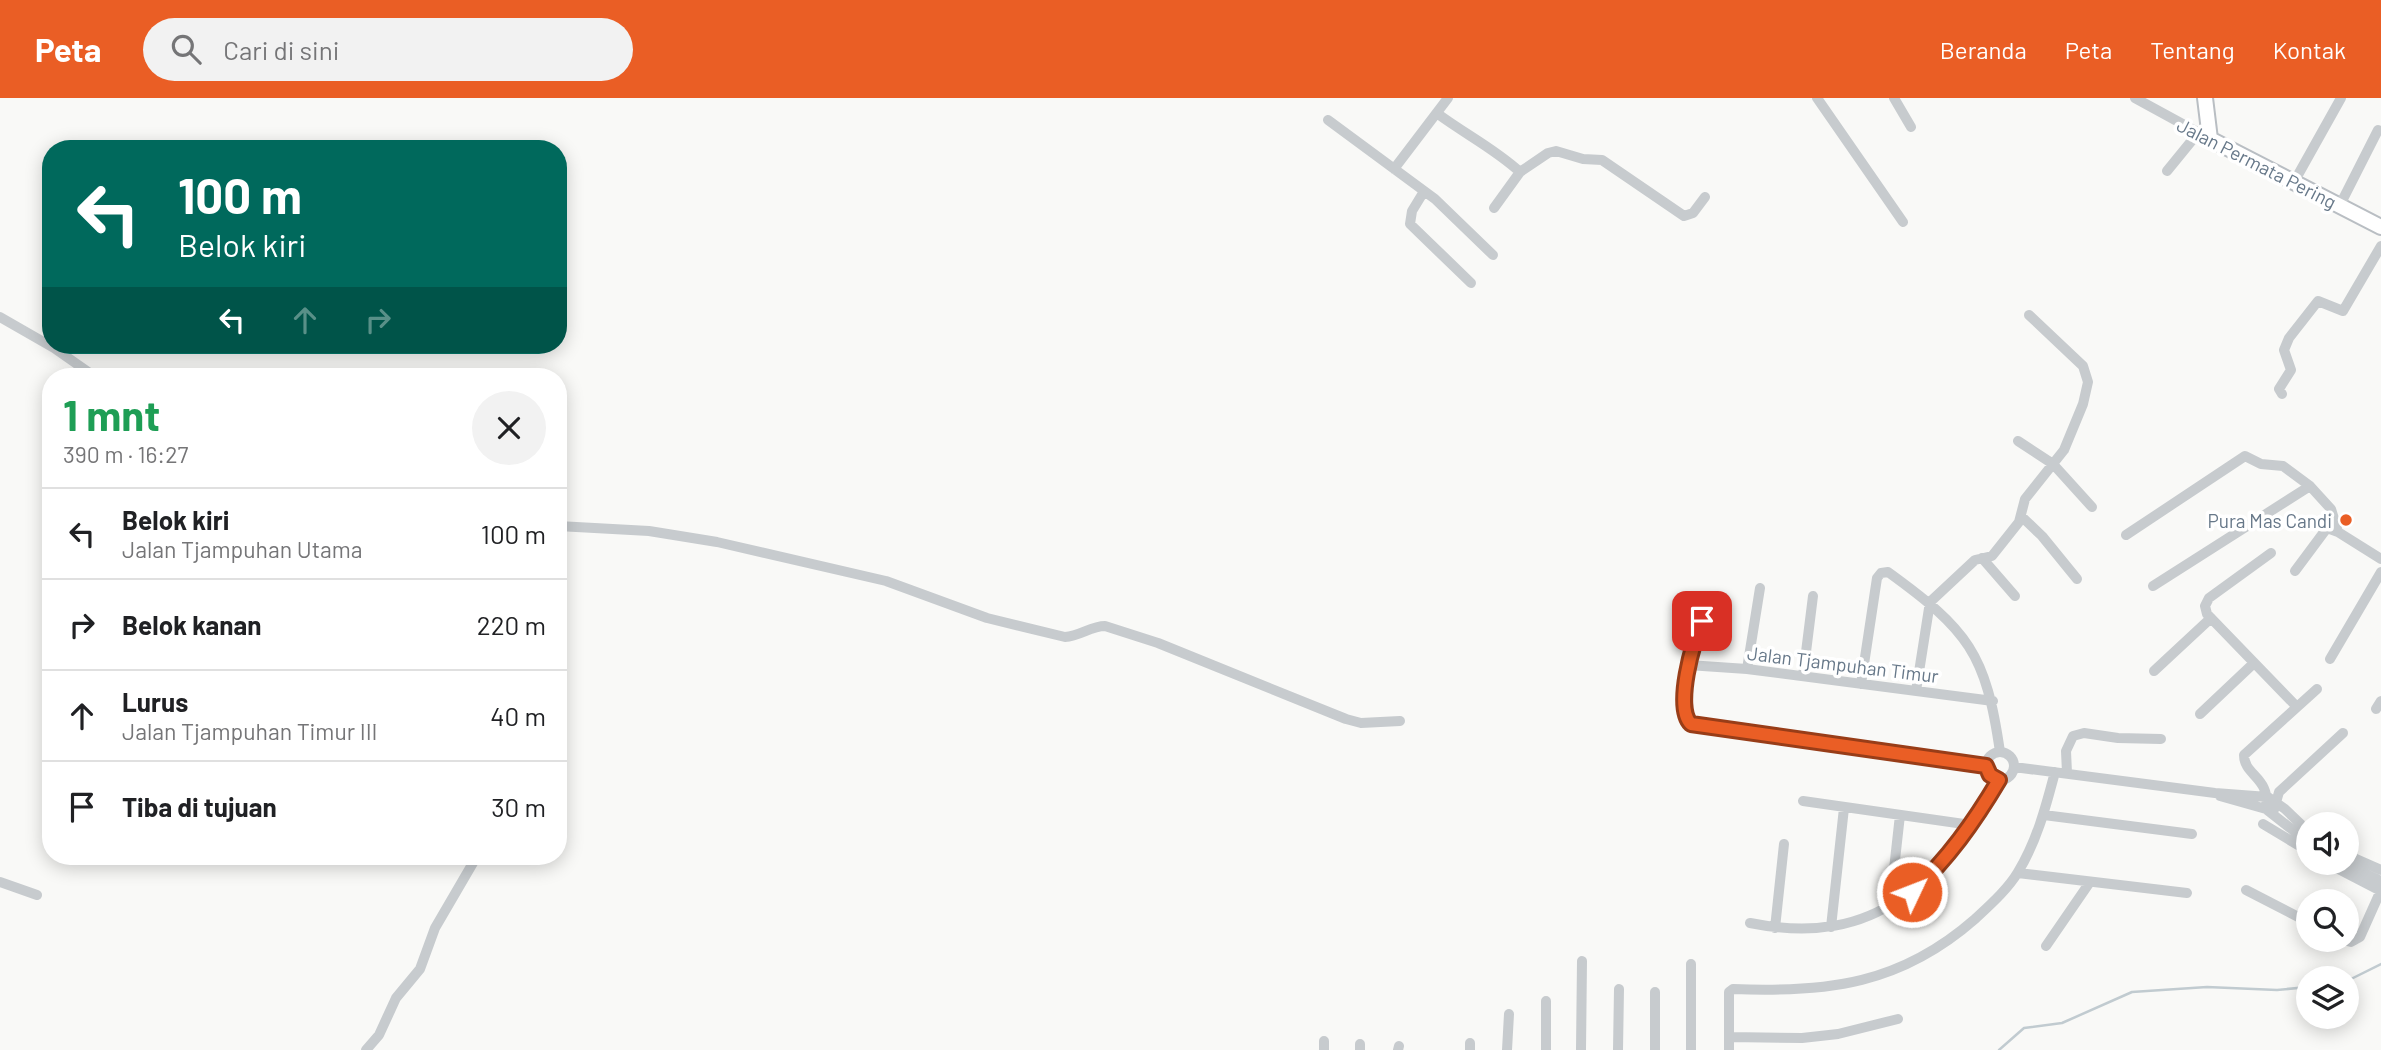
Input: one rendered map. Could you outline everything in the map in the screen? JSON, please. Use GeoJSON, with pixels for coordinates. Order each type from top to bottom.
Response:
{"type":"FeatureCollection","features":[{"type":"Feature","properties":{"kind":"street"},"geometry":{"type":"LineString","coordinates":[[1394,169],[1448,98]]}},
{"type":"Feature","properties":{"kind":"street"},"geometry":{"type":"LineString","coordinates":[[1817,98],[1903,222]]}},
{"type":"Feature","properties":{"kind":"street"},"geometry":{"type":"LineString","coordinates":[[1894,98],[1911,127]]}},
{"type":"Feature","properties":{"kind":"street","name":"Jalan Permata Pering"},"geometry":{"type":"LineString","coordinates":[[2135,98],[2381,227]]}},
{"type":"Feature","properties":{"kind":"street"},"geometry":{"type":"LineString","coordinates":[[2167,171],[2204,136],[2206,98]]}},
{"type":"Feature","properties":{"kind":"street"},"geometry":{"type":"LineString","coordinates":[[2294,182],[2341,98]]}},
{"type":"Feature","properties":{"kind":"street"},"geometry":{"type":"LineString","coordinates":[[1438,114],[1474,140],[1494,150],[1520,172]]}},
{"type":"Feature","properties":{"kind":"street"},"geometry":{"type":"LineString","coordinates":[[1328,120],[1450,212],[1493,255]]}},
{"type":"Feature","properties":{"kind":"street"},"geometry":{"type":"LineString","coordinates":[[2340,205],[2378,130]]}},
{"type":"Feature","properties":{"kind":"street"},"geometry":{"type":"LineString","coordinates":[[1494,208],[1520,172],[1548,153],[1562,152],[1583,159],[1602,160],[1684,216],[1693,213],[1704,197]]}},
{"type":"Feature","properties":{"kind":"street"},"geometry":{"type":"LineString","coordinates":[[1423,193],[1412,211],[1410,224],[1471,283]]}},
{"type":"Feature","properties":{"kind":"street"},"geometry":{"type":"LineString","coordinates":[[2282,394],[2279,389],[2291,370],[2284,350],[2289,338],[2318,301],[2343,311],[2381,246]]}},
{"type":"Feature","properties":{"kind":"street"},"geometry":{"type":"LineString","coordinates":[[1916,691],[1930,602],[1967,565],[1992,556],[2021,516],[2025,499],[2053,464],[2074,430],[2088,382],[2082,366],[2029,315]]}},
{"type":"Feature","properties":{"kind":"street"},"geometry":{"type":"LineString","coordinates":[[0,317],[42,341]]}},
{"type":"Feature","properties":{"kind":"street"},"geometry":{"type":"LineString","coordinates":[[63,354],[83,368]]}},
{"type":"Feature","properties":{"kind":"street"},"geometry":{"type":"LineString","coordinates":[[2018,441],[2053,464],[2092,507]]}},
{"type":"Feature","properties":{"kind":"street"},"geometry":{"type":"LineString","coordinates":[[2126,535],[2245,456],[2260,464],[2283,466],[2310,486],[2331,509],[2338,532]]}},
{"type":"Feature","properties":{"kind":"street"},"geometry":{"type":"LineString","coordinates":[[2153,586],[2310,486]]}},
{"type":"Feature","properties":{"kind":"street"},"geometry":{"type":"LineString","coordinates":[[2021,516],[2042,536],[2077,579]]}},
{"type":"Feature","properties":{"kind":"street"},"geometry":{"type":"LineString","coordinates":[[567,526],[649,531],[717,542],[886,581],[987,618],[1065,637],[1105,626],[1158,643],[1346,719],[1361,723],[1399,721]]}},
{"type":"Feature","properties":{"kind":"street"},"geometry":{"type":"LineString","coordinates":[[2295,571],[2325,529],[2338,532],[2381,559]]}},
{"type":"Feature","properties":{"kind":"street"},"geometry":{"type":"LineString","coordinates":[[2271,553],[2206,602],[2207,614],[2297,707]]}},
{"type":"Feature","properties":{"kind":"street"},"geometry":{"type":"LineString","coordinates":[[1982,558],[2015,596]]}},
{"type":"Feature","properties":{"kind":"street"},"geometry":{"type":"LineString","coordinates":[[1861,684],[1877,578],[1881,573],[1888,572],[1930,602],[1957,628],[1974,652],[1993,701],[2000,752]]}},
{"type":"Feature","properties":{"kind":"street"},"geometry":{"type":"LineString","coordinates":[[2330,659],[2381,572]]}},
{"type":"Feature","properties":{"kind":"street"},"geometry":{"type":"LineString","coordinates":[[1747,668],[1760,588]]}},
{"type":"Feature","properties":{"kind":"street"},"geometry":{"type":"LineString","coordinates":[[1803,676],[1813,596]]}},
{"type":"Feature","properties":{"kind":"street"},"geometry":{"type":"LineString","coordinates":[[1709,603],[1694,639],[1688,665],[1685,711],[1687,720],[1696,726],[1986,766]]}},
{"type":"Feature","properties":{"kind":"street"},"geometry":{"type":"LineString","coordinates":[[2154,671],[2211,618]]}},
{"type":"Feature","properties":{"kind":"street"},"geometry":{"type":"LineString","coordinates":[[2200,714],[2254,663]]}},
{"type":"Feature","properties":{"kind":"street","name":"Jalan Tjampuhan Timur"},"geometry":{"type":"LineString","coordinates":[[1688,665],[1747,668],[1993,701]]}},
{"type":"Feature","properties":{"kind":"street"},"geometry":{"type":"LineString","coordinates":[[2296,830],[2271,805],[2265,786],[2244,757],[2317,689]]}},
{"type":"Feature","properties":{"kind":"street"},"geometry":{"type":"LineString","coordinates":[[2067,774],[2066,751],[2073,736],[2084,733],[2118,738],[2161,739]]}},
{"type":"Feature","properties":{"kind":"street"},"geometry":{"type":"LineString","coordinates":[[2271,805],[2279,792],[2343,733]]}},
{"type":"Feature","properties":{"kind":"street"},"geometry":{"type":"LineString","coordinates":[[1999,780],[1990,775],[1986,766],[1990,756],[2000,752],[2008,755],[2014,767]]}},
{"type":"Feature","properties":{"kind":"street"},"geometry":{"type":"LineString","coordinates":[[2014,767],[2209,793],[2230,800],[2271,805],[2296,823]]}},
{"type":"Feature","properties":{"kind":"street"},"geometry":{"type":"LineString","coordinates":[[1750,923],[1808,930],[1831,927],[1890,905],[1912,892],[1937,869],[1971,825],[1999,780],[2009,776],[2014,767]]}},
{"type":"Feature","properties":{"kind":"street"},"geometry":{"type":"LineString","coordinates":[[1729,1050],[1729,992],[1733,989],[1788,992],[1816,989],[1887,973],[1919,959],[1957,935],[1985,910],[2018,873],[2044,815],[2055,772]]}},
{"type":"Feature","properties":{"kind":"street"},"geometry":{"type":"LineString","coordinates":[[1803,801],[1971,825]]}},
{"type":"Feature","properties":{"kind":"street"},"geometry":{"type":"LineString","coordinates":[[1831,927],[1844,808]]}},
{"type":"Feature","properties":{"kind":"street"},"geometry":{"type":"LineString","coordinates":[[1890,905],[1900,815]]}},
{"type":"Feature","properties":{"kind":"street"},"geometry":{"type":"LineString","coordinates":[[2044,815],[2192,834]]}},
{"type":"Feature","properties":{"kind":"street"},"geometry":{"type":"LineString","coordinates":[[2263,824],[2296,844]]}},
{"type":"Feature","properties":{"kind":"street"},"geometry":{"type":"LineString","coordinates":[[1775,928],[1784,844]]}},
{"type":"Feature","properties":{"kind":"street"},"geometry":{"type":"LineString","coordinates":[[2359,860],[2381,870]]}},
{"type":"Feature","properties":{"kind":"street"},"geometry":{"type":"LineString","coordinates":[[366,1050],[379,1035],[396,998],[420,969],[435,928],[472,865]]}},
{"type":"Feature","properties":{"kind":"street"},"geometry":{"type":"LineString","coordinates":[[2359,871],[2381,881]]}},
{"type":"Feature","properties":{"kind":"street"},"geometry":{"type":"LineString","coordinates":[[2018,873],[2187,893]]}},
{"type":"Feature","properties":{"kind":"street"},"geometry":{"type":"LineString","coordinates":[[2350,875],[2381,891],[2359,938]]}},
{"type":"Feature","properties":{"kind":"street"},"geometry":{"type":"LineString","coordinates":[[0,882],[37,895]]}},
{"type":"Feature","properties":{"kind":"street"},"geometry":{"type":"LineString","coordinates":[[2046,946],[2090,882]]}},
{"type":"Feature","properties":{"kind":"street"},"geometry":{"type":"LineString","coordinates":[[2246,890],[2296,916]]}},
{"type":"Feature","properties":{"kind":"street"},"geometry":{"type":"LineString","coordinates":[[1581,1050],[1582,961]]}},
{"type":"Feature","properties":{"kind":"street"},"geometry":{"type":"LineString","coordinates":[[1691,964],[1691,1050]]}},
{"type":"Feature","properties":{"kind":"street"},"geometry":{"type":"LineString","coordinates":[[1618,1050],[1619,989]]}},
{"type":"Feature","properties":{"kind":"street"},"geometry":{"type":"LineString","coordinates":[[1655,992],[1655,1050]]}},
{"type":"Feature","properties":{"kind":"street"},"geometry":{"type":"LineString","coordinates":[[1546,1001],[1546,1050]]}},
{"type":"Feature","properties":{"kind":"street"},"geometry":{"type":"LineString","coordinates":[[1507,1050],[1509,1014]]}},
{"type":"Feature","properties":{"kind":"street"},"geometry":{"type":"LineString","coordinates":[[1729,1037],[1802,1038],[1838,1034],[1898,1019]]}},
{"type":"Feature","properties":{"kind":"street"},"geometry":{"type":"LineString","coordinates":[[1766,1037],[1766,1050]]}},
{"type":"Feature","properties":{"kind":"street"},"geometry":{"type":"LineString","coordinates":[[1802,1038],[1802,1050]]}},
{"type":"Feature","properties":{"kind":"waterway"},"geometry":{"type":"LineString","coordinates":[[2359,975],[2381,964]]}},
{"type":"Feature","properties":{"kind":"waterway"},"geometry":{"type":"LineString","coordinates":[[1999,1050],[2024,1028],[2062,1023],[2132,992],[2207,987],[2296,988]]}},
{"type":"Feature","properties":{"kind":"place","name":"Pura Mas Candi"},"geometry":{"type":"Point","coordinates":[2346,520]}},
{"type":"Feature","properties":{"kind":"route"},"geometry":{"type":"LineString","coordinates":[[1702,621],[1694,639],[1688,665],[1685,716],[1691,724],[1986,766],[1990,775],[1999,780],[1961,841],[1912,892]]}}]}
